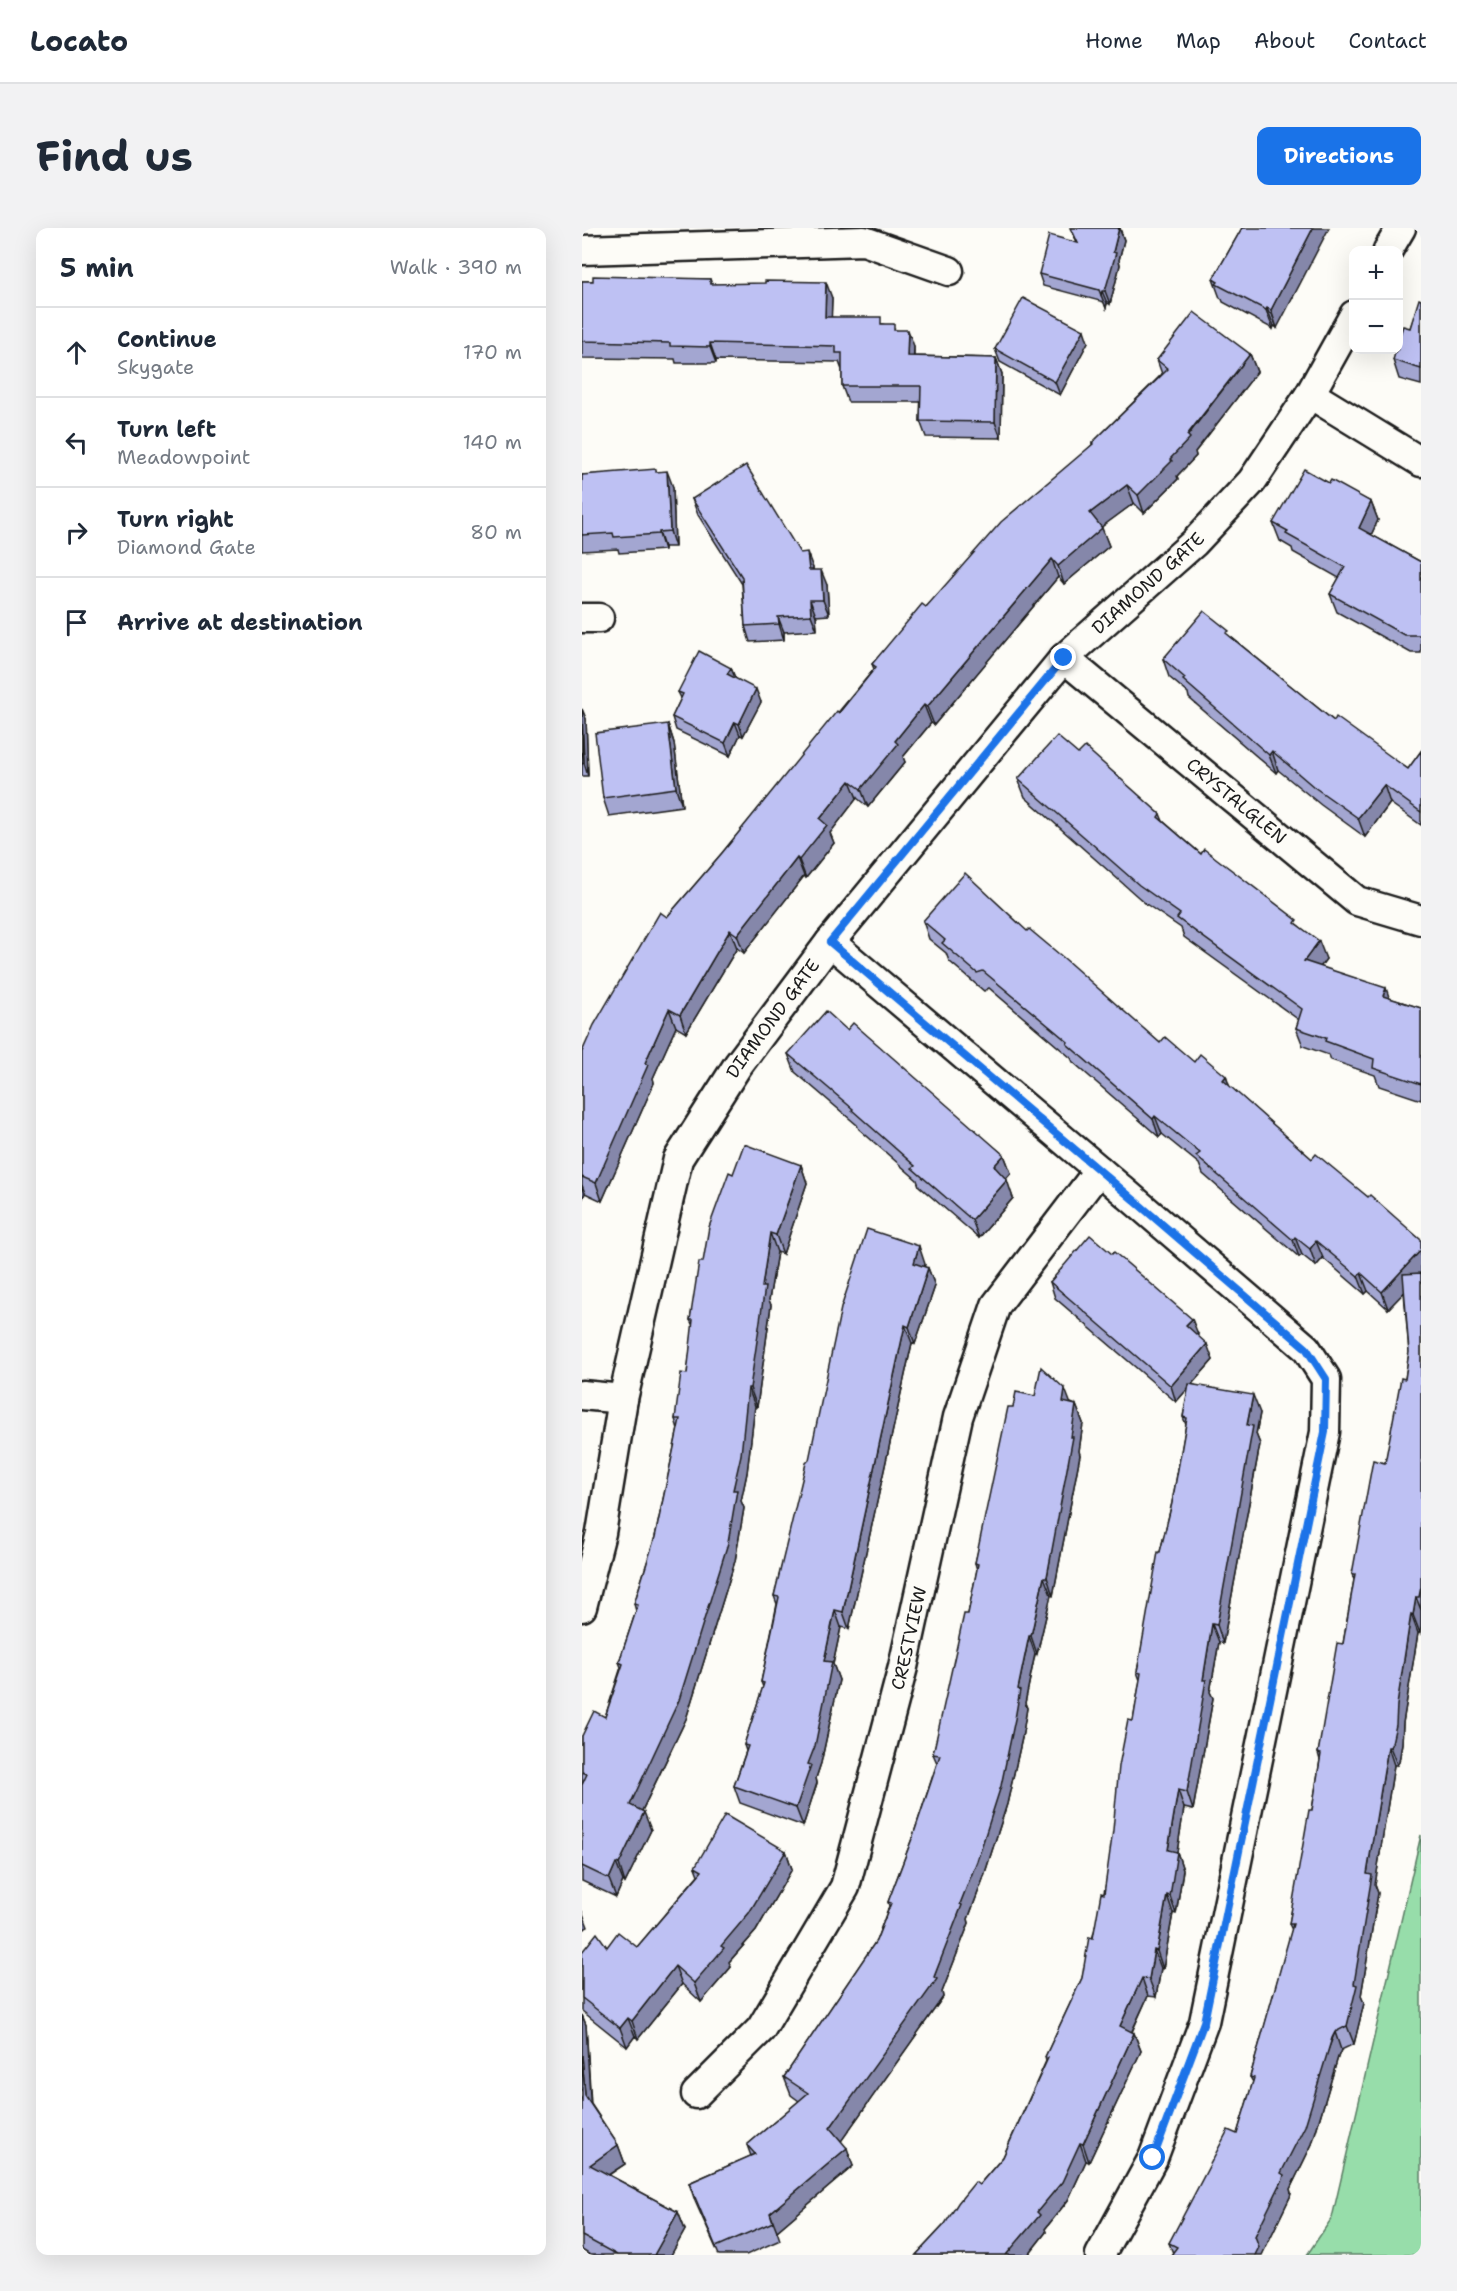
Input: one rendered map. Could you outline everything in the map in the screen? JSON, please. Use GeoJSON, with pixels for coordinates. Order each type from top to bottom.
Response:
{"type":"FeatureCollection","features":[{"type":"Feature","properties":{"kind":"street"},"geometry":{"type":"LineString","coordinates":[[1390,246],[1401,228]]}},
{"type":"Feature","properties":{"kind":"street"},"geometry":{"type":"LineString","coordinates":[[582,250],[864,242],[949,271]]}},
{"type":"Feature","properties":{"kind":"street","name":"DIAMOND GATE"},"geometry":{"type":"LineString","coordinates":[[582,1607],[601,1533],[623,1399],[678,1159],[738,1065],[830,942],[1064,658],[1194,543],[1245,489],[1311,394],[1349,323]]}},
{"type":"Feature","properties":{"kind":"street"},"geometry":{"type":"LineString","coordinates":[[1311,394],[1421,462]]}},
{"type":"Feature","properties":{"kind":"street","name":"CRYSTALGLEN"},"geometry":{"type":"LineString","coordinates":[[1064,658],[1357,901],[1421,920]]}},
{"type":"Feature","properties":{"kind":"street"},"geometry":{"type":"LineString","coordinates":[[830,942],[1306,1348],[1326,1379],[1325,1432],[1204,2022],[1153,2158],[1100,2255]]}},
{"type":"Feature","properties":{"kind":"street","name":"CRESTVIEW"},"geometry":{"type":"LineString","coordinates":[[696,2094],[760,2029],[845,1887],[903,1667],[958,1418],[996,1305],[1099,1170]]}},
{"type":"Feature","properties":{"kind":"street"},"geometry":{"type":"LineString","coordinates":[[582,1395],[623,1399]]}},
{"type":"Feature","properties":{"kind":"green space"},"geometry":{"type":"Polygon","coordinates":[[[1421,1835],[1421,2255],[1307,2255],[1332,2218],[1421,1835]]]}},
{"type":"Feature","properties":{"kind":"building"},"geometry":{"type":"Polygon","coordinates":[[[1071,228],[1119,228],[1113,252],[1116,253],[1105,291],[1102,291],[1101,295],[1099,290],[1039,274],[1049,235],[1078,243],[1071,228]]]}},
{"type":"Feature","properties":{"kind":"building"},"geometry":{"type":"Polygon","coordinates":[[[1242,228],[1313,228],[1271,310],[1267,308],[1266,310],[1216,284],[1218,282],[1213,279],[1242,228]]]}},
{"type":"Feature","properties":{"kind":"building"},"geometry":{"type":"Polygon","coordinates":[[[593,276],[710,279],[710,284],[765,283],[765,281],[826,282],[825,317],[881,317],[881,324],[894,324],[894,330],[908,330],[907,356],[996,358],[995,422],[920,421],[921,386],[842,386],[842,353],[836,353],[836,346],[710,343],[710,347],[670,346],[670,343],[582,341],[582,281],[593,281],[593,276]]]}},
{"type":"Feature","properties":{"kind":"building"},"geometry":{"type":"Polygon","coordinates":[[[1023,298],[1084,330],[1055,382],[995,349],[1023,298]]]}},
{"type":"Feature","properties":{"kind":"building"},"geometry":{"type":"Polygon","coordinates":[[[1419,299],[1421,300],[1421,369],[1393,360],[1395,354],[1403,354],[1403,326],[1410,328],[1419,299]]]}},
{"type":"Feature","properties":{"kind":"building"},"geometry":{"type":"Polygon","coordinates":[[[1194,312],[1250,354],[1187,435],[1190,438],[1170,459],[1172,461],[1138,495],[1127,485],[1090,513],[1102,528],[1058,566],[1052,559],[927,707],[924,705],[895,741],[898,744],[861,789],[850,781],[820,819],[827,825],[799,860],[797,858],[737,935],[730,930],[680,1015],[669,1009],[645,1063],[648,1065],[596,1183],[582,1177],[582,1052],[594,1025],[660,912],[667,917],[722,853],[837,711],[839,713],[876,667],[872,664],[922,604],[926,607],[1001,522],[1093,444],[1168,369],[1157,360],[1194,312]]]}},
{"type":"Feature","properties":{"kind":"building"},"geometry":{"type":"Polygon","coordinates":[[[746,465],[800,553],[807,552],[809,570],[821,570],[823,600],[810,600],[811,615],[778,617],[779,624],[745,626],[742,577],[692,499],[746,465]]]}},
{"type":"Feature","properties":{"kind":"building"},"geometry":{"type":"Polygon","coordinates":[[[656,469],[656,472],[667,471],[670,531],[659,532],[659,534],[614,537],[613,533],[582,535],[582,475],[656,469]]]}},
{"type":"Feature","properties":{"kind":"building"},"geometry":{"type":"Polygon","coordinates":[[[1304,469],[1329,483],[1331,480],[1371,502],[1359,528],[1421,562],[1421,635],[1404,635],[1330,594],[1345,567],[1286,534],[1288,531],[1273,523],[1304,469]]]}},
{"type":"Feature","properties":{"kind":"building"},"geometry":{"type":"Polygon","coordinates":[[[1204,611],[1229,631],[1226,633],[1334,721],[1336,717],[1408,769],[1421,751],[1421,812],[1384,785],[1358,818],[1314,787],[1272,751],[1269,755],[1183,680],[1185,678],[1163,659],[1204,611]]]}},
{"type":"Feature","properties":{"kind":"building"},"geometry":{"type":"Polygon","coordinates":[[[699,651],[731,668],[727,674],[756,689],[739,724],[735,722],[725,743],[672,717],[683,694],[678,692],[699,651]]]}},
{"type":"Feature","properties":{"kind":"building"},"geometry":{"type":"Polygon","coordinates":[[[668,724],[676,788],[603,798],[595,733],[668,724]]]}},
{"type":"Feature","properties":{"kind":"building"},"geometry":{"type":"Polygon","coordinates":[[[582,730],[584,763],[582,764],[582,730]]]}},
{"type":"Feature","properties":{"kind":"building"},"geometry":{"type":"Polygon","coordinates":[[[1057,736],[1078,754],[1085,747],[1160,814],[1158,817],[1201,854],[1204,849],[1297,920],[1295,923],[1319,941],[1304,961],[1386,988],[1383,996],[1421,1008],[1421,1084],[1373,1068],[1374,1059],[1296,1028],[1302,1009],[1177,918],[1180,914],[1139,885],[1018,779],[1057,736]]]}},
{"type":"Feature","properties":{"kind":"building"},"geometry":{"type":"Polygon","coordinates":[[[965,873],[1027,931],[1029,929],[1065,959],[1160,1043],[1165,1037],[1194,1062],[1200,1054],[1226,1076],[1223,1080],[1312,1159],[1316,1154],[1368,1197],[1370,1195],[1421,1240],[1421,1250],[1382,1292],[1361,1273],[1358,1276],[1316,1241],[1310,1249],[1295,1237],[1293,1240],[1196,1156],[1200,1153],[1155,1116],[1153,1119],[1067,1044],[1068,1042],[983,971],[977,973],[942,943],[945,940],[923,921],[965,873]]]}},
{"type":"Feature","properties":{"kind":"building"},"geometry":{"type":"Polygon","coordinates":[[[826,1011],[847,1030],[853,1023],[1004,1155],[994,1166],[1007,1180],[972,1220],[912,1168],[915,1166],[853,1109],[788,1054],[826,1011]]]}},
{"type":"Feature","properties":{"kind":"building"},"geometry":{"type":"Polygon","coordinates":[[[744,1144],[801,1165],[776,1235],[770,1233],[762,1287],[765,1287],[750,1388],[748,1388],[741,1455],[733,1490],[737,1490],[728,1543],[679,1700],[630,1805],[644,1812],[619,1864],[616,1863],[609,1879],[582,1866],[582,1785],[587,1774],[582,1772],[582,1736],[594,1711],[605,1717],[623,1664],[619,1662],[638,1605],[634,1604],[655,1537],[680,1419],[675,1419],[681,1373],[687,1374],[693,1320],[690,1320],[699,1262],[703,1262],[709,1227],[729,1172],[733,1174],[744,1144]]]}},
{"type":"Feature","properties":{"kind":"building"},"geometry":{"type":"Polygon","coordinates":[[[867,1229],[919,1246],[914,1263],[928,1268],[909,1327],[905,1325],[843,1612],[835,1610],[824,1661],[832,1662],[815,1746],[808,1764],[811,1765],[796,1808],[734,1786],[748,1746],[744,1745],[764,1683],[761,1682],[779,1597],[774,1596],[806,1463],[809,1460],[841,1308],[867,1229]]]}},
{"type":"Feature","properties":{"kind":"building"},"geometry":{"type":"Polygon","coordinates":[[[1090,1235],[1112,1254],[1114,1252],[1192,1319],[1186,1325],[1207,1344],[1171,1386],[1050,1282],[1090,1235]]]}},
{"type":"Feature","properties":{"kind":"building"},"geometry":{"type":"Polygon","coordinates":[[[1421,1273],[1421,1587],[1419,1597],[1416,1597],[1413,1615],[1411,1614],[1396,1725],[1392,1743],[1388,1747],[1367,1874],[1372,1875],[1354,1984],[1357,1985],[1347,2026],[1335,2032],[1332,2038],[1305,2126],[1281,2173],[1284,2175],[1283,2179],[1255,2236],[1259,2247],[1255,2255],[1171,2255],[1177,2247],[1169,2243],[1228,2130],[1237,2134],[1254,2078],[1250,2077],[1293,1924],[1289,1924],[1309,1810],[1312,1810],[1321,1754],[1318,1753],[1337,1643],[1343,1644],[1355,1574],[1352,1574],[1373,1460],[1385,1463],[1401,1378],[1405,1379],[1409,1352],[1403,1274],[1421,1273]]]}},
{"type":"Feature","properties":{"kind":"building"},"geometry":{"type":"Polygon","coordinates":[[[1041,1367],[1065,1389],[1063,1402],[1076,1405],[1071,1437],[1073,1437],[1047,1577],[1044,1577],[1018,1689],[1020,1690],[1015,1719],[1001,1786],[977,1861],[960,1904],[962,1905],[934,1977],[937,1979],[830,2128],[847,2148],[770,2213],[773,2222],[716,2247],[689,2183],[755,2154],[747,2145],[808,2093],[784,2077],[876,1941],[891,1903],[888,1902],[940,1755],[933,1754],[964,1614],[968,1614],[978,1564],[975,1563],[1008,1407],[1013,1407],[1016,1392],[1035,1396],[1041,1367]]]}},
{"type":"Feature","properties":{"kind":"building"},"geometry":{"type":"Polygon","coordinates":[[[1189,1384],[1253,1395],[1247,1425],[1253,1426],[1217,1625],[1212,1624],[1203,1680],[1206,1680],[1187,1792],[1178,1790],[1168,1850],[1177,1852],[1170,1896],[1167,1895],[1157,1951],[1154,1950],[1149,1979],[1142,1978],[1120,2026],[1134,2033],[1083,2144],[1080,2143],[1062,2182],[1037,2212],[1040,2215],[1006,2255],[916,2255],[945,2224],[975,2182],[979,2185],[1003,2157],[1048,2058],[1045,2057],[1082,1978],[1089,1937],[1093,1938],[1101,1893],[1104,1894],[1119,1766],[1128,1720],[1133,1721],[1141,1673],[1137,1672],[1158,1552],[1160,1552],[1172,1503],[1187,1418],[1183,1417],[1189,1384]]]}},
{"type":"Feature","properties":{"kind":"building"},"geometry":{"type":"Polygon","coordinates":[[[725,1815],[786,1851],[749,1913],[721,1946],[724,1948],[694,1983],[675,1966],[632,2021],[628,2018],[620,2028],[582,1998],[582,1952],[597,1933],[607,1947],[618,1932],[637,1947],[702,1871],[695,1867],[725,1815]]]}},
{"type":"Feature","properties":{"kind":"building"},"geometry":{"type":"Polygon","coordinates":[[[582,2055],[585,2096],[618,2145],[590,2165],[678,2212],[654,2255],[617,2255],[582,2236],[582,2055]]]}},
{"type":"Feature","properties":{"kind":"route"},"geometry":{"type":"LineString","coordinates":[[1064,658],[830,942],[1306,1348],[1326,1379],[1325,1432],[1204,2022],[1153,2158]]}}]}
